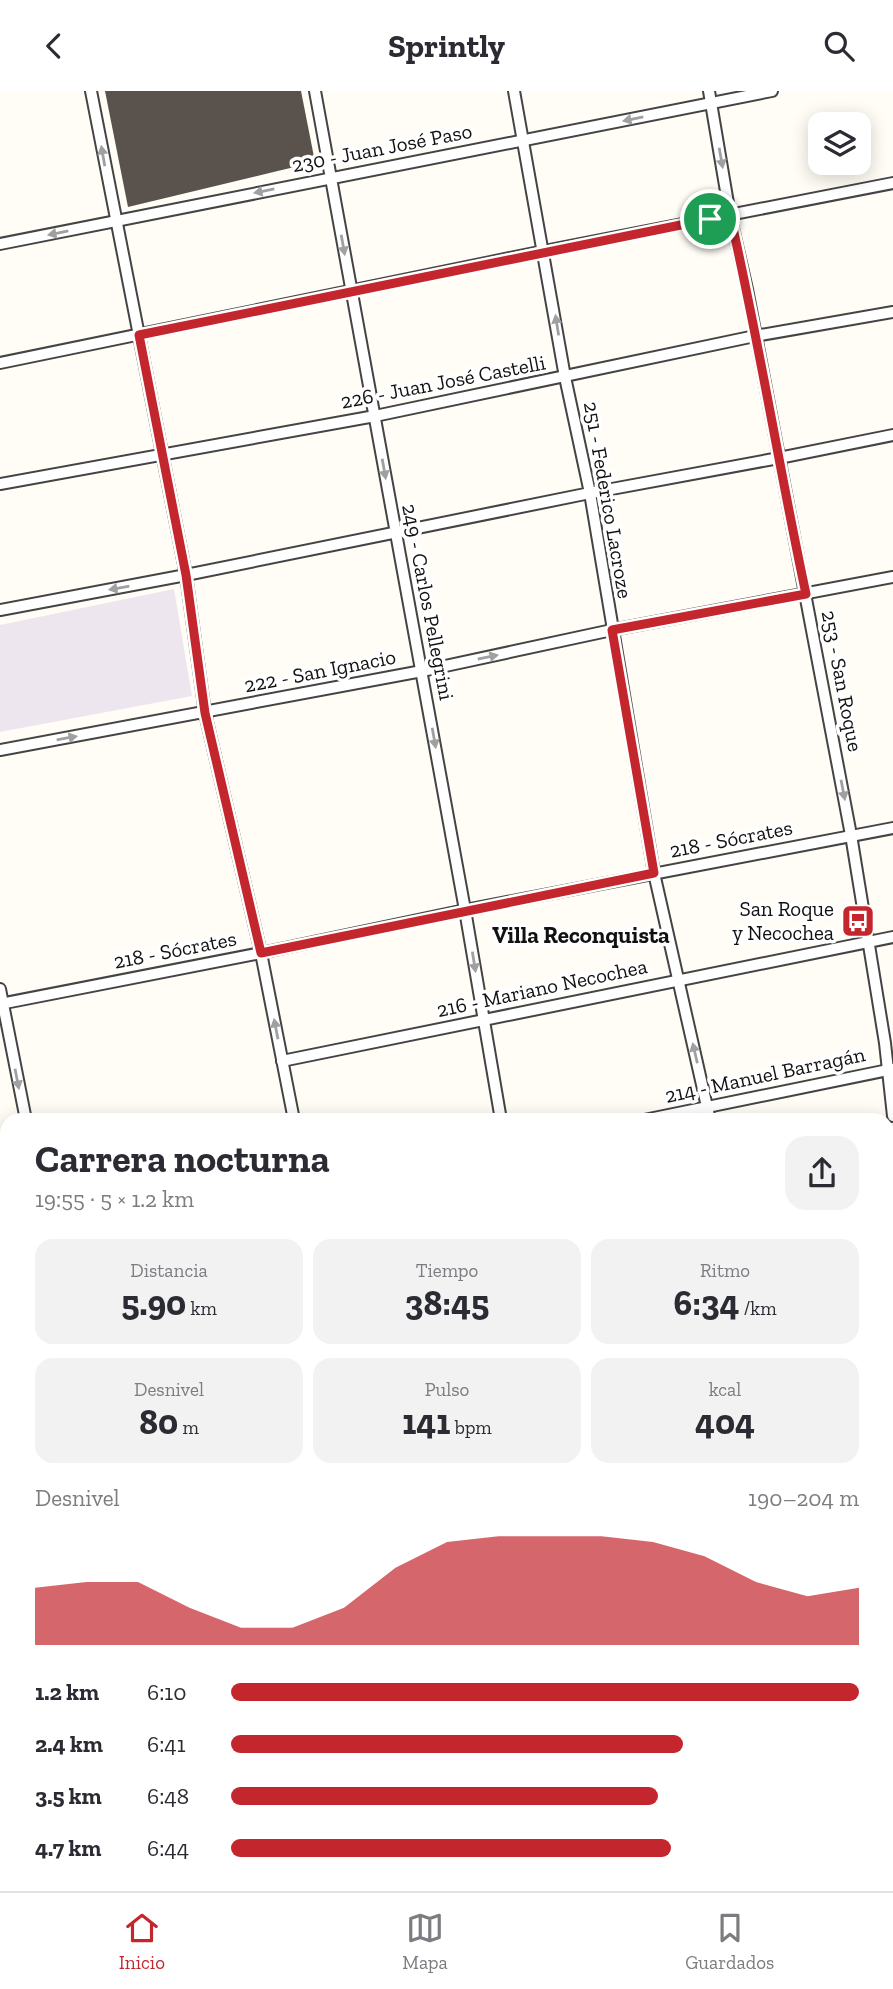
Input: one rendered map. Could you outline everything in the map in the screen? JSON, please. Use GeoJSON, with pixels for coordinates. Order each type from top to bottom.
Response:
{"type":"FeatureCollection","features":[{"type":"Feature","properties":{"kind":"street"},"geometry":{"type":"LineString","coordinates":[[91,91],[186,575],[205,713],[261,953],[293,1113]]}},
{"type":"Feature","properties":{"kind":"street","name":"249 - Carlos Pellegrini"},"geometry":{"type":"LineString","coordinates":[[315,91],[500,1113]]}},
{"type":"Feature","properties":{"kind":"street","name":"251 - Federico Lacroze"},"geometry":{"type":"LineString","coordinates":[[514,91],[565,377],[590,492],[654,873],[709,1113]]}},
{"type":"Feature","properties":{"kind":"street","name":"253 - San Roque"},"geometry":{"type":"LineString","coordinates":[[709,91],[730,215],[747,289],[851,835],[890,1069],[893,1113]]}},
{"type":"Feature","properties":{"kind":"street","name":"230 - Juan José Paso"},"geometry":{"type":"LineString","coordinates":[[0,244],[772,91]]}},
{"type":"Feature","properties":{"kind":"street"},"geometry":{"type":"LineString","coordinates":[[0,363],[544,251],[893,183]]}},
{"type":"Feature","properties":{"kind":"street","name":"226 - Juan José Castelli"},"geometry":{"type":"LineString","coordinates":[[0,484],[374,416],[755,336],[893,312]]}},
{"type":"Feature","properties":{"kind":"street"},"geometry":{"type":"LineString","coordinates":[[0,610],[396,534],[590,492],[779,459],[893,435]]}},
{"type":"Feature","properties":{"kind":"street","name":"222 - San Ignacio"},"geometry":{"type":"LineString","coordinates":[[0,750],[422,671],[612,630],[893,577]]}},
{"type":"Feature","properties":{"kind":"street","name":"218 - Sócrates"},"geometry":{"type":"LineString","coordinates":[[1,1004],[465,910],[893,828]]}},
{"type":"Feature","properties":{"kind":"street","name":"216 - Mariano Necochea"},"geometry":{"type":"LineString","coordinates":[[282,1061],[893,937]]}},
{"type":"Feature","properties":{"kind":"street"},"geometry":{"type":"LineString","coordinates":[[0,989],[24,1113]]}},
{"type":"Feature","properties":{"kind":"street","name":"214 - Manuel Barragán"},"geometry":{"type":"LineString","coordinates":[[678,1113],[890,1069]]}},
{"type":"Feature","properties":{"kind":"shaded area"},"geometry":{"type":"Polygon","coordinates":[[[174,589],[192,696],[0,732],[0,625],[174,589]]]}},
{"type":"Feature","properties":{"kind":"building"},"geometry":{"type":"Polygon","coordinates":[[[105,91],[301,91],[315,162],[128,207],[105,91]]]}},
{"type":"Feature","properties":{"kind":"place","name":"San Roque y Necochea"},"geometry":{"type":"Point","coordinates":[858,921]}},
{"type":"Feature","properties":{"kind":"district","name":"Villa Reconquista"},"geometry":{"type":"Point","coordinates":[581,935]}},
{"type":"Feature","properties":{"kind":"route"},"geometry":{"type":"LineString","coordinates":[[730,215],[747,289],[806,594],[612,630],[654,873],[261,953],[205,713],[186,575],[139,335],[710,219],[730,215]]}}]}
